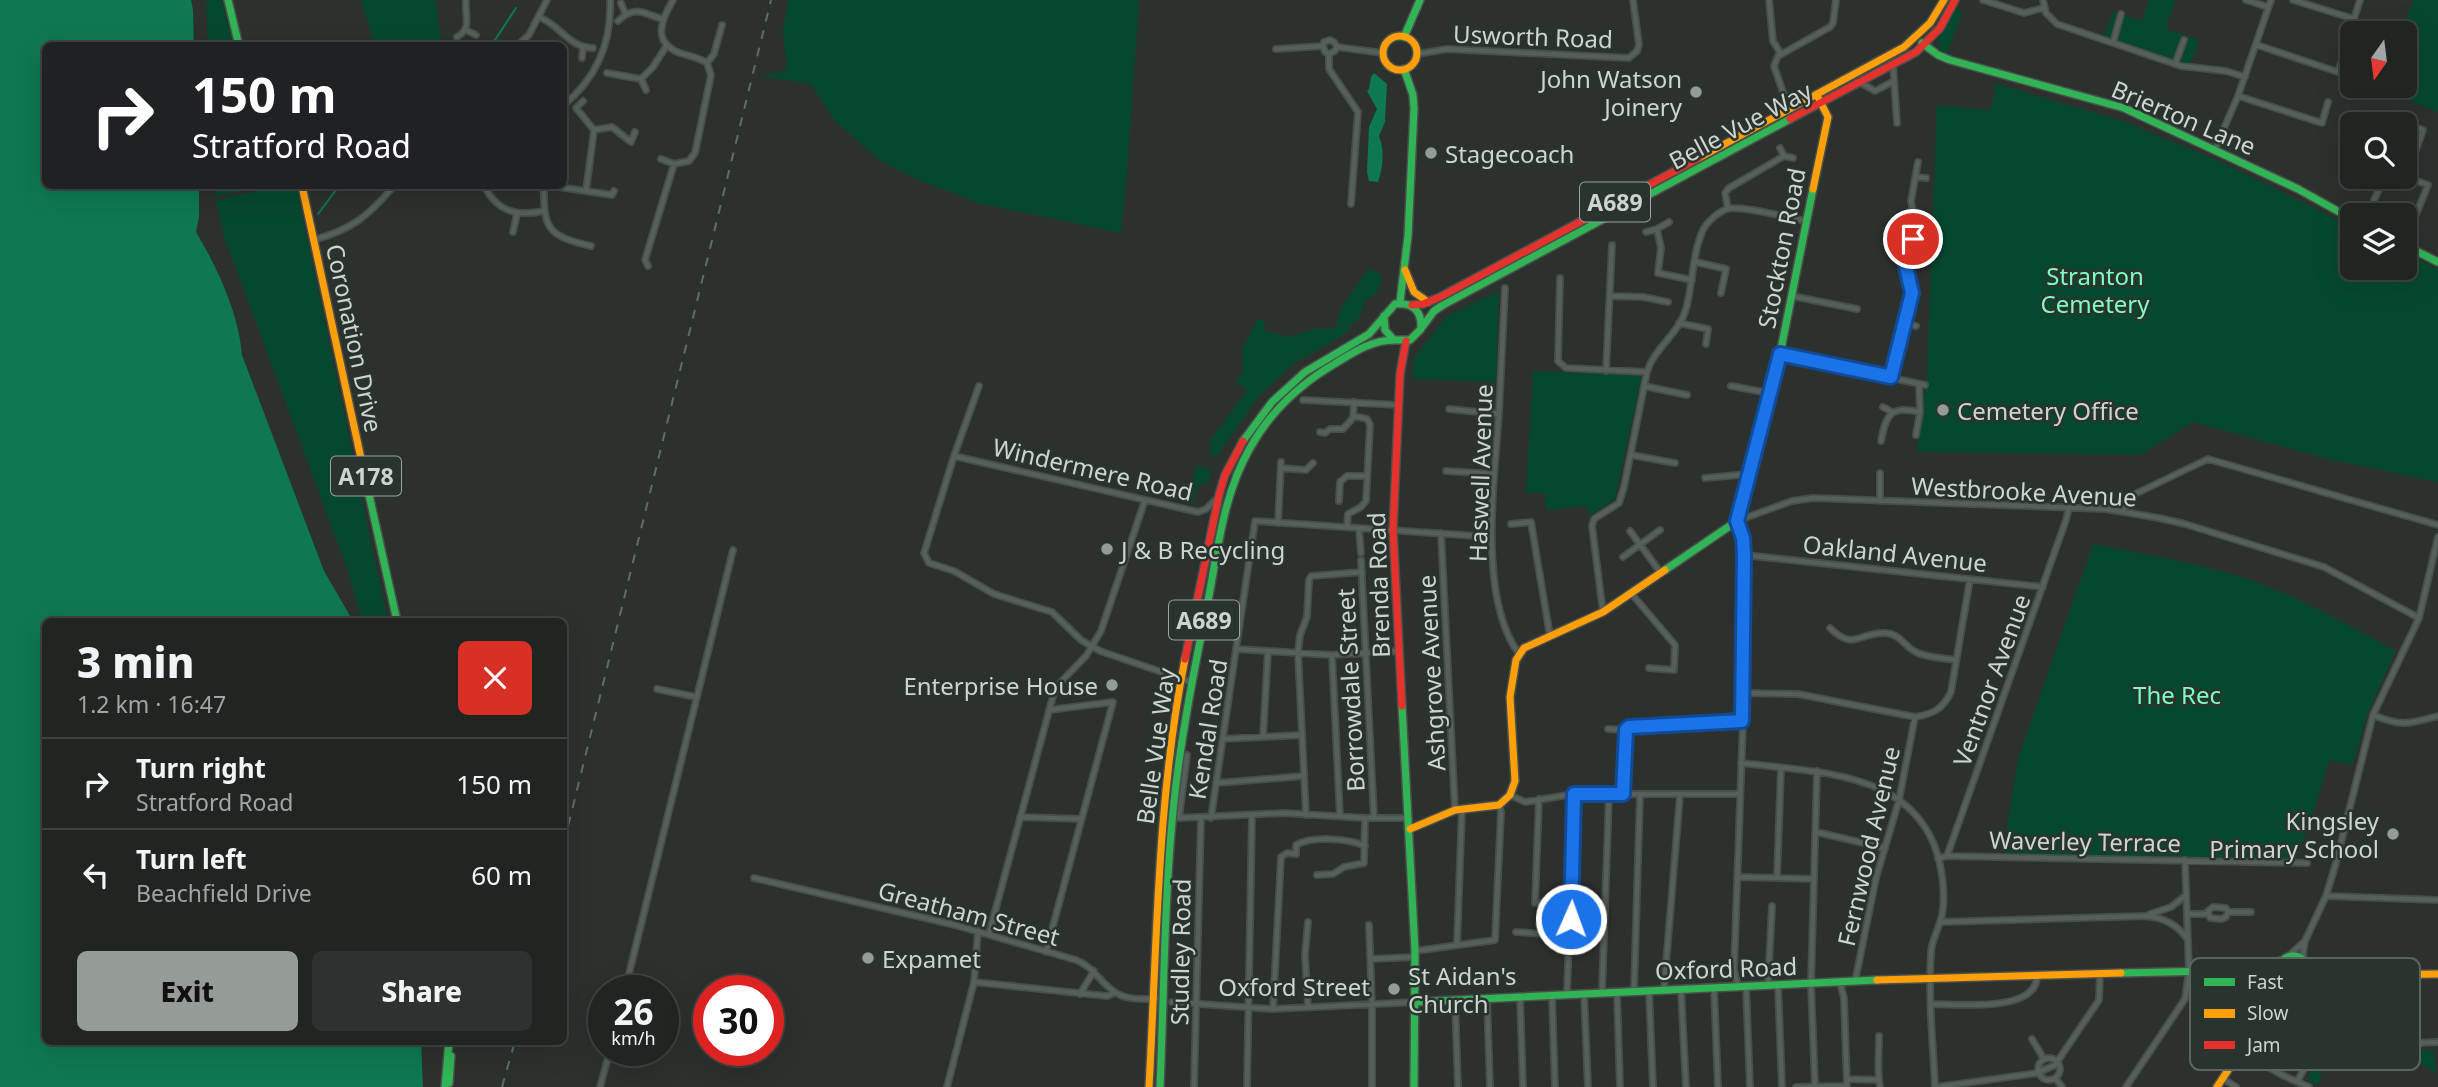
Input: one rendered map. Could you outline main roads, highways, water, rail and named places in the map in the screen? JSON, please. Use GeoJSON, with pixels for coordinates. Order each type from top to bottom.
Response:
{"type":"FeatureCollection","features":[{"type":"Feature","properties":{"kind":"main road"},"geometry":{"type":"LineString","coordinates":[[228,0],[238,42]]}},
{"type":"Feature","properties":{"kind":"main road"},"geometry":{"type":"LineString","coordinates":[[1404,37],[1420,0]]}},
{"type":"Feature","properties":{"kind":"main road","name":"A689"},"geometry":{"type":"LineString","coordinates":[[1384,316],[1390,307],[1400,302],[1412,305],[1428,303],[1896,52],[1916,38],[1935,17],[1944,0]]}},
{"type":"Feature","properties":{"kind":"main road","name":"A689"},"geometry":{"type":"LineString","coordinates":[[1925,46],[1940,28],[1955,0]]}},
{"type":"Feature","properties":{"kind":"main road"},"geometry":{"type":"LineString","coordinates":[[1404,37],[1412,42],[1417,54],[1412,65],[1404,69],[1390,66],[1383,53],[1389,40],[1404,37]]}},
{"type":"Feature","properties":{"kind":"main road","name":"Brierton Lane"},"geometry":{"type":"LineString","coordinates":[[1916,38],[1938,55],[1950,60],[2124,108],[2215,149],[2340,213]]}},
{"type":"Feature","properties":{"kind":"main road","name":"Belle Vue Way"},"geometry":{"type":"LineString","coordinates":[[1421,329],[1434,311],[1443,305],[1896,64],[1925,46]]}},
{"type":"Feature","properties":{"kind":"main road"},"geometry":{"type":"LineString","coordinates":[[1400,302],[1405,268],[1415,109],[1404,69]]}},
{"type":"Feature","properties":{"kind":"main road","name":"Stockton Road"},"geometry":{"type":"LineString","coordinates":[[1410,829],[1459,810],[1499,805],[1510,795],[1515,781],[1510,697],[1513,670],[1519,654],[1531,644],[1603,612],[1737,521],[1780,354],[1828,117],[1817,95]]}},
{"type":"Feature","properties":{"kind":"main road","name":"Coronation Drive"},"geometry":{"type":"LineString","coordinates":[[303,189],[396,618]]}},
{"type":"Feature","properties":{"kind":"main road"},"geometry":{"type":"LineString","coordinates":[[2417,252],[2438,262]]}},
{"type":"Feature","properties":{"kind":"main road"},"geometry":{"type":"LineString","coordinates":[[1405,268],[1414,292],[1428,303]]}},
{"type":"Feature","properties":{"kind":"main road"},"geometry":{"type":"LineString","coordinates":[[1412,305],[1421,315],[1421,329]]}},
{"type":"Feature","properties":{"kind":"main road"},"geometry":{"type":"LineString","coordinates":[[1384,316],[1385,330],[1394,340]]}},
{"type":"Feature","properties":{"kind":"main road","name":"Belle Vue Way"},"geometry":{"type":"LineString","coordinates":[[1149,1087],[1164,813],[1182,679],[1219,495],[1246,435],[1272,402],[1305,372],[1369,334],[1384,316]]}},
{"type":"Feature","properties":{"kind":"main road","name":"A689"},"geometry":{"type":"LineString","coordinates":[[1394,340],[1406,341],[1415,337],[1421,329]]}},
{"type":"Feature","properties":{"kind":"main road","name":"Belle Vue Way"},"geometry":{"type":"LineString","coordinates":[[1160,1087],[1162,1028],[1168,1001],[1172,816],[1192,683],[1228,502],[1250,447],[1280,407],[1317,374],[1370,344],[1385,339],[1394,340]]}},
{"type":"Feature","properties":{"kind":"main road","name":"Brenda Road"},"geometry":{"type":"LineString","coordinates":[[1406,341],[1401,363],[1394,530],[1410,829]]}},
{"type":"Feature","properties":{"kind":"main road"},"geometry":{"type":"LineString","coordinates":[[1410,829],[1416,1002],[1414,1087]]}},
{"type":"Feature","properties":{"kind":"main road","name":"Oxford Road"},"geometry":{"type":"LineString","coordinates":[[1416,1002],[1742,986],[2190,971]]}},
{"type":"Feature","properties":{"kind":"main road"},"geometry":{"type":"LineString","coordinates":[[2420,973],[2438,974]]}},
{"type":"Feature","properties":{"kind":"main road"},"geometry":{"type":"LineString","coordinates":[[447,1085],[450,1045]]}},
{"type":"Feature","properties":{"kind":"main road"},"geometry":{"type":"LineString","coordinates":[[2217,1087],[2227,1070]]}},
{"type":"Feature","properties":{"kind":"waterway"},"geometry":{"type":"LineString","coordinates":[[494,42],[516,8]]}},
{"type":"Feature","properties":{"kind":"waterway"},"geometry":{"type":"LineString","coordinates":[[318,214],[337,189]]}},
{"type":"Feature","properties":{"kind":"railway"},"geometry":{"type":"LineString","coordinates":[[567,831],[771,0]]}},
{"type":"Feature","properties":{"kind":"railway"},"geometry":{"type":"LineString","coordinates":[[502,1087],[514,1045]]}},
{"type":"Feature","properties":{"kind":"place","name":"John Watson Joinery"},"geometry":{"type":"Point","coordinates":[1696,92]}},
{"type":"Feature","properties":{"kind":"place","name":"Stagecoach"},"geometry":{"type":"Point","coordinates":[1431,153]}},
{"type":"Feature","properties":{"kind":"place","name":"Cemetery Office"},"geometry":{"type":"Point","coordinates":[1943,410]}},
{"type":"Feature","properties":{"kind":"place","name":"J & B Recycling"},"geometry":{"type":"Point","coordinates":[1107,549]}},
{"type":"Feature","properties":{"kind":"place","name":"Enterprise House"},"geometry":{"type":"Point","coordinates":[1112,685]}},
{"type":"Feature","properties":{"kind":"place","name":"Kingsley Primary School"},"geometry":{"type":"Point","coordinates":[2393,834]}},
{"type":"Feature","properties":{"kind":"place","name":"Expamet"},"geometry":{"type":"Point","coordinates":[868,958]}},
{"type":"Feature","properties":{"kind":"place","name":"St Aidan's Church"},"geometry":{"type":"Point","coordinates":[1394,989]}},
{"type":"Feature","properties":{"kind":"park label","name":"Stranton Cemetery"},"geometry":{"type":"Point","coordinates":[2095,289]}},
{"type":"Feature","properties":{"kind":"park label","name":"The Rec"},"geometry":{"type":"Point","coordinates":[2177,694]}}]}
